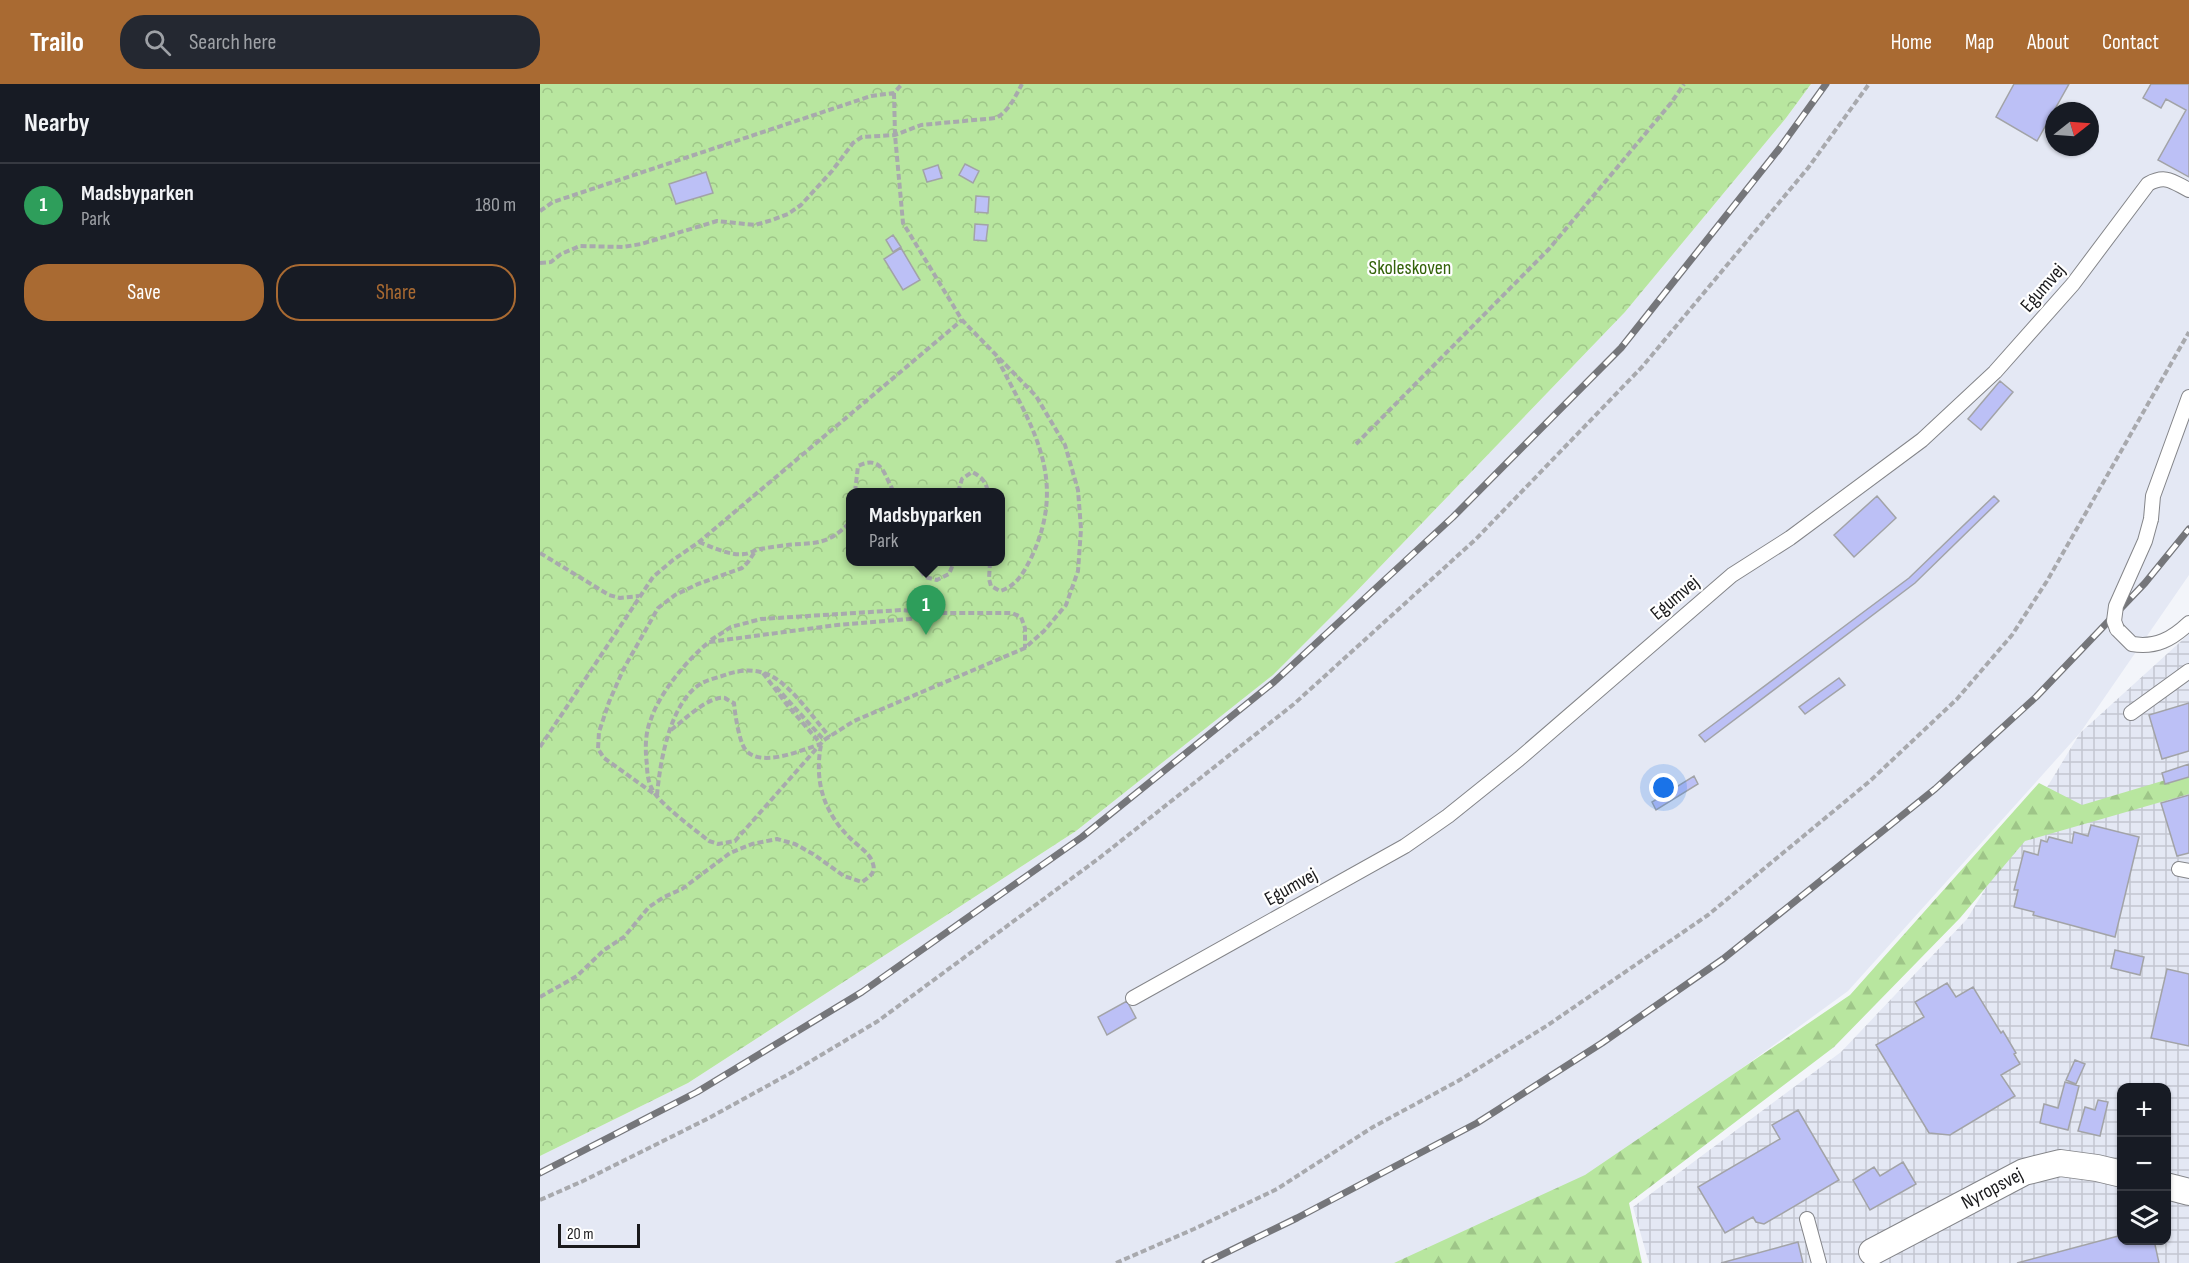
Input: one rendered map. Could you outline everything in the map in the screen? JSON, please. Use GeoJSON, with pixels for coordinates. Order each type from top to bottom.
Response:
{"type":"FeatureCollection","features":[{"type":"Feature","properties":{"kind":"street","name":"Nyropsvej"},"geometry":{"type":"LineString","coordinates":[[1872,1252],[2024,1172],[2060,1163],[2097,1167],[2117,1173]]}},
{"type":"Feature","properties":{"kind":"street"},"geometry":{"type":"LineString","coordinates":[[2171,1187],[2189,1192]]}},
{"type":"Feature","properties":{"kind":"lane","name":"Egumvej"},"geometry":{"type":"LineString","coordinates":[[1132,998],[1405,846],[1448,816],[1519,759],[1731,575],[1790,538],[1922,440],[1995,372],[2050,311],[2148,184],[2157,179],[2166,178],[2189,190]]}},
{"type":"Feature","properties":{"kind":"lane"},"geometry":{"type":"LineString","coordinates":[[2189,397],[2153,496],[2151,519],[2145,541],[2116,606],[2114,621],[2117,629],[2132,644],[2153,646],[2177,634],[2189,623]]}},
{"type":"Feature","properties":{"kind":"lane"},"geometry":{"type":"LineString","coordinates":[[2131,713],[2189,671]]}},
{"type":"Feature","properties":{"kind":"lane"},"geometry":{"type":"LineString","coordinates":[[1808,1219],[1819,1263]]}},
{"type":"Feature","properties":{"kind":"path"},"geometry":{"type":"LineString","coordinates":[[540,211],[554,202],[871,96],[894,93],[902,84]]}},
{"type":"Feature","properties":{"kind":"path"},"geometry":{"type":"LineString","coordinates":[[540,262],[551,262],[561,254],[580,246],[642,244],[717,221],[755,225],[772,220],[788,214],[801,205],[832,171],[853,143],[862,137],[895,135],[921,125],[996,118],[1003,115],[1009,108],[1022,84]]}},
{"type":"Feature","properties":{"kind":"path"},"geometry":{"type":"LineString","coordinates":[[1356,444],[1550,249],[1671,103],[1684,84]]}},
{"type":"Feature","properties":{"kind":"path"},"geometry":{"type":"LineString","coordinates":[[540,1200],[709,1118],[878,1021],[1098,860],[1294,704],[1476,539],[1642,367],[1808,168],[1869,84]]}},
{"type":"Feature","properties":{"kind":"path"},"geometry":{"type":"LineString","coordinates":[[756,550],[742,568],[698,584],[675,595],[658,608],[622,670],[599,732],[598,749],[604,758],[656,796],[709,841],[718,844],[735,841],[823,742],[854,721],[1025,648],[1044,631],[1066,605],[1078,571],[1081,529],[1078,490],[1065,445],[1036,396],[962,320],[903,223],[895,135],[894,93]]}},
{"type":"Feature","properties":{"kind":"path"},"geometry":{"type":"LineString","coordinates":[[540,747],[639,596],[660,571],[699,542],[962,320]]}},
{"type":"Feature","properties":{"kind":"path"},"geometry":{"type":"LineString","coordinates":[[1116,1263],[1277,1189],[1373,1127],[1458,1081],[1548,1025],[1708,915],[1870,781],[1957,699],[2012,635],[2047,581],[2189,333]]}},
{"type":"Feature","properties":{"kind":"path"},"geometry":{"type":"LineString","coordinates":[[989,566],[988,579],[991,586],[1000,591],[1011,588],[1020,578],[1038,542],[1047,515],[1048,486],[1041,451],[1029,421],[995,355]]}},
{"type":"Feature","properties":{"kind":"path"},"geometry":{"type":"LineString","coordinates":[[855,488],[858,466],[867,462],[876,463],[884,470],[892,488]]}},
{"type":"Feature","properties":{"kind":"path"},"geometry":{"type":"LineString","coordinates":[[959,488],[962,478],[972,472],[979,475],[987,488]]}},
{"type":"Feature","properties":{"kind":"path"},"geometry":{"type":"LineString","coordinates":[[699,542],[743,555],[756,550],[822,542],[839,534],[846,526]]}},
{"type":"Feature","properties":{"kind":"path"},"geometry":{"type":"LineString","coordinates":[[540,553],[609,595],[620,598],[639,596]]}},
{"type":"Feature","properties":{"kind":"path"},"geometry":{"type":"LineString","coordinates":[[919,566],[925,577],[937,580],[949,574],[952,566]]}},
{"type":"Feature","properties":{"kind":"path"},"geometry":{"type":"LineString","coordinates":[[656,796],[648,780],[645,752],[650,721],[657,705],[696,652],[731,627],[760,620],[902,610],[936,613],[1012,613],[1021,617],[1025,628],[1025,648]]}},
{"type":"Feature","properties":{"kind":"path"},"geometry":{"type":"LineString","coordinates":[[709,642],[837,625],[910,619],[936,613]]}},
{"type":"Feature","properties":{"kind":"path"},"geometry":{"type":"LineString","coordinates":[[656,796],[660,759],[681,705],[702,683],[735,672],[761,671],[775,678],[791,693],[830,737]]}},
{"type":"Feature","properties":{"kind":"path"},"geometry":{"type":"LineString","coordinates":[[761,671],[788,706],[823,742]]}},
{"type":"Feature","properties":{"kind":"path"},"geometry":{"type":"LineString","coordinates":[[671,730],[698,708],[714,699],[725,698],[734,703],[744,748],[752,755],[762,759],[788,755],[823,742]]}},
{"type":"Feature","properties":{"kind":"path"},"geometry":{"type":"LineString","coordinates":[[540,997],[577,976],[604,950],[624,937],[649,907],[682,889],[730,853],[752,844],[777,839],[795,844],[844,876],[862,882],[870,877],[874,873],[871,858],[841,829],[824,803],[818,762],[823,742]]}},
{"type":"Feature","properties":{"kind":"shaded area"},"geometry":{"type":"Polygon","coordinates":[[[1811,84],[2189,84],[2189,575],[2080,733],[1848,991],[1587,1181],[1405,1263],[540,1263],[540,1156],[688,1083],[1076,831],[1273,675],[1625,312],[1786,118],[1811,84]]]}},
{"type":"Feature","properties":{"kind":"shaded area"},"geometry":{"type":"Polygon","coordinates":[[[2189,634],[2189,1263],[1649,1263],[1633,1207],[1841,1052],[1967,919],[2080,733],[2189,634]]]}},
{"type":"Feature","properties":{"kind":"green space","name":"Skoleskoven"},"geometry":{"type":"Polygon","coordinates":[[[540,84],[1811,84],[1786,118],[1625,312],[1273,675],[1076,831],[688,1083],[540,1156],[540,84]]]}},
{"type":"Feature","properties":{"kind":"green space"},"geometry":{"type":"Polygon","coordinates":[[[2189,773],[2189,794],[2025,841],[1960,918],[1834,1047],[1629,1203],[1642,1263],[1394,1263],[1585,1175],[1850,995],[2039,783],[2082,805],[2189,773]]]}},
{"type":"Feature","properties":{"kind":"building"},"geometry":{"type":"Polygon","coordinates":[[[2014,84],[2069,84],[2059,102],[2045,102],[2045,127],[2037,141],[1996,117],[2014,84]]]}},
{"type":"Feature","properties":{"kind":"building"},"geometry":{"type":"Polygon","coordinates":[[[2151,84],[2189,84],[2189,177],[2158,160],[2186,110],[2166,99],[2161,108],[2143,98],[2151,84]]]}},
{"type":"Feature","properties":{"kind":"building"},"geometry":{"type":"Polygon","coordinates":[[[965,164],[979,171],[973,183],[959,175],[965,164]]]}},
{"type":"Feature","properties":{"kind":"building"},"geometry":{"type":"Polygon","coordinates":[[[938,165],[942,178],[927,182],[923,170],[938,165]]]}},
{"type":"Feature","properties":{"kind":"building"},"geometry":{"type":"Polygon","coordinates":[[[706,172],[713,193],[676,204],[669,184],[706,172]]]}},
{"type":"Feature","properties":{"kind":"building"},"geometry":{"type":"Polygon","coordinates":[[[976,196],[989,197],[988,213],[975,212],[976,196]]]}},
{"type":"Feature","properties":{"kind":"building"},"geometry":{"type":"Polygon","coordinates":[[[975,224],[988,225],[986,241],[974,240],[975,224]]]}},
{"type":"Feature","properties":{"kind":"building"},"geometry":{"type":"Polygon","coordinates":[[[893,235],[901,247],[893,252],[886,240],[893,235]]]}},
{"type":"Feature","properties":{"kind":"building"},"geometry":{"type":"Polygon","coordinates":[[[901,248],[920,280],[903,290],[884,259],[901,248]]]}},
{"type":"Feature","properties":{"kind":"building"},"geometry":{"type":"Polygon","coordinates":[[[2000,381],[2013,392],[1981,430],[1968,419],[2000,381]]]}},
{"type":"Feature","properties":{"kind":"building"},"geometry":{"type":"Polygon","coordinates":[[[1877,496],[1896,518],[1854,557],[1834,535],[1877,496]]]}},
{"type":"Feature","properties":{"kind":"building"},"geometry":{"type":"Polygon","coordinates":[[[1994,496],[1999,501],[1915,583],[1705,742],[1699,735],[1909,578],[1994,496]]]}},
{"type":"Feature","properties":{"kind":"building"},"geometry":{"type":"Polygon","coordinates":[[[1839,678],[1845,685],[1805,714],[1799,707],[1839,678]]]}},
{"type":"Feature","properties":{"kind":"building"},"geometry":{"type":"Polygon","coordinates":[[[2189,703],[2189,751],[2162,759],[2149,715],[2189,703]]]}},
{"type":"Feature","properties":{"kind":"building"},"geometry":{"type":"Polygon","coordinates":[[[2189,764],[2189,777],[2165,784],[2162,773],[2189,764]]]}},
{"type":"Feature","properties":{"kind":"building"},"geometry":{"type":"Polygon","coordinates":[[[1694,776],[1698,784],[1656,810],[1652,802],[1694,776]]]}},
{"type":"Feature","properties":{"kind":"building"},"geometry":{"type":"Polygon","coordinates":[[[2189,795],[2189,853],[2177,856],[2161,803],[2189,795]]]}},
{"type":"Feature","properties":{"kind":"building"},"geometry":{"type":"Polygon","coordinates":[[[2091,825],[2139,837],[2115,937],[2033,915],[2034,912],[2014,907],[2018,890],[2014,890],[2024,851],[2038,855],[2041,840],[2047,842],[2049,837],[2072,843],[2074,832],[2088,836],[2091,825]]]}},
{"type":"Feature","properties":{"kind":"building"},"geometry":{"type":"Polygon","coordinates":[[[2115,950],[2144,957],[2140,975],[2111,968],[2115,950]]]}},
{"type":"Feature","properties":{"kind":"building"},"geometry":{"type":"Polygon","coordinates":[[[2167,969],[2189,974],[2189,1046],[2151,1038],[2167,969]]]}},
{"type":"Feature","properties":{"kind":"building"},"geometry":{"type":"Polygon","coordinates":[[[1947,983],[1956,997],[1973,987],[2001,1033],[2003,1031],[2020,1064],[2001,1075],[2015,1096],[1950,1135],[1929,1133],[1876,1045],[1924,1017],[1915,1002],[1947,983]]]}},
{"type":"Feature","properties":{"kind":"building"},"geometry":{"type":"Polygon","coordinates":[[[1127,1001],[1136,1018],[1107,1035],[1098,1017],[1127,1001]]]}},
{"type":"Feature","properties":{"kind":"building"},"geometry":{"type":"Polygon","coordinates":[[[2075,1060],[2085,1064],[2076,1084],[2066,1080],[2075,1060]]]}},
{"type":"Feature","properties":{"kind":"building"},"geometry":{"type":"Polygon","coordinates":[[[2065,1082],[2079,1086],[2068,1130],[2040,1123],[2044,1104],[2058,1108],[2065,1082]]]}},
{"type":"Feature","properties":{"kind":"building"},"geometry":{"type":"Polygon","coordinates":[[[2098,1100],[2108,1102],[2100,1136],[2078,1131],[2085,1107],[2095,1110],[2098,1100]]]}},
{"type":"Feature","properties":{"kind":"building"},"geometry":{"type":"Polygon","coordinates":[[[1798,1110],[1839,1180],[1764,1224],[1756,1222],[1753,1217],[1725,1233],[1698,1187],[1780,1139],[1772,1125],[1798,1110]]]}},
{"type":"Feature","properties":{"kind":"building"},"geometry":{"type":"Polygon","coordinates":[[[1903,1162],[1916,1184],[1870,1210],[1853,1180],[1874,1167],[1880,1176],[1903,1162]]]}},
{"type":"Feature","properties":{"kind":"building"},"geometry":{"type":"Polygon","coordinates":[[[2117,1236],[2117,1245],[2155,1245],[2159,1263],[2017,1263],[2117,1236]]]}},
{"type":"Feature","properties":{"kind":"building"},"geometry":{"type":"Polygon","coordinates":[[[1798,1242],[1803,1263],[1721,1263],[1798,1242]]]}},
{"type":"Feature","properties":{"kind":"railway"},"geometry":{"type":"LineString","coordinates":[[540,1173],[697,1092],[862,992],[1082,837],[1274,682],[1453,517],[1621,348],[1779,149],[1826,84]]}},
{"type":"Feature","properties":{"kind":"railway"},"geometry":{"type":"LineString","coordinates":[[1205,1263],[1297,1218],[1477,1123],[1602,1043],[1723,959],[1935,789],[2036,697],[2145,583],[2189,529]]}},
{"type":"Feature","properties":{"kind":"place","name":"Madsbyparken"},"geometry":{"type":"Point","coordinates":[926,635]}}]}
